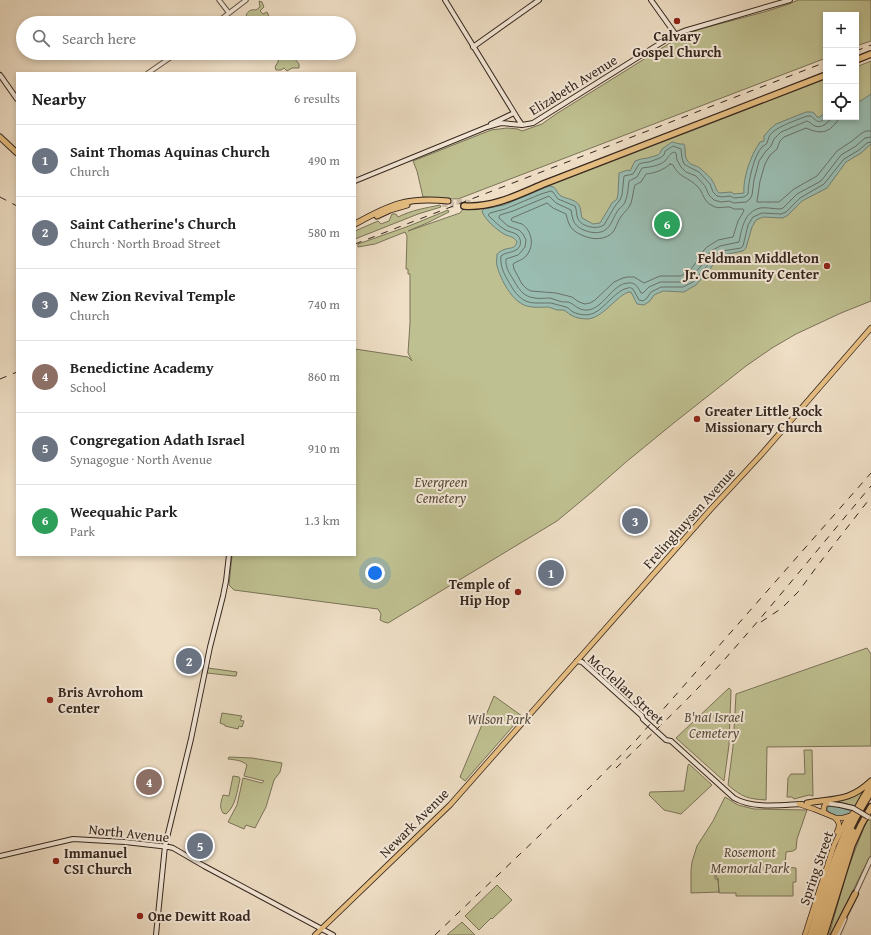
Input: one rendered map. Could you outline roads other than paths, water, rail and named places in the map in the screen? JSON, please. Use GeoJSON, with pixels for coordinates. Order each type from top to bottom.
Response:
{"type":"FeatureCollection","features":[{"type":"Feature","properties":{"kind":"highway"},"geometry":{"type":"LineString","coordinates":[[859,59],[871,54]]}},
{"type":"Feature","properties":{"kind":"highway"},"geometry":{"type":"LineString","coordinates":[[859,63],[871,58]]}},
{"type":"Feature","properties":{"kind":"highway"},"geometry":{"type":"LineString","coordinates":[[474,203],[504,197],[823,73]]}},
{"type":"Feature","properties":{"kind":"highway"},"geometry":{"type":"LineString","coordinates":[[464,206],[485,205],[506,200],[553,180],[823,76]]}},
{"type":"Feature","properties":{"kind":"highway"},"geometry":{"type":"LineString","coordinates":[[0,133],[16,148]]}},
{"type":"Feature","properties":{"kind":"highway"},"geometry":{"type":"LineString","coordinates":[[0,137],[16,152]]}},
{"type":"Feature","properties":{"kind":"highway"},"geometry":{"type":"LineString","coordinates":[[356,223],[383,209],[400,203],[422,199],[448,201]]}},
{"type":"Feature","properties":{"kind":"highway"},"geometry":{"type":"LineString","coordinates":[[356,227],[382,213],[402,206],[420,203],[442,204]]}},
{"type":"Feature","properties":{"kind":"highway"},"geometry":{"type":"LineString","coordinates":[[807,803],[846,797],[858,791],[871,781]]}},
{"type":"Feature","properties":{"kind":"highway"},"geometry":{"type":"LineString","coordinates":[[810,935],[833,860],[853,812],[871,785]]}},
{"type":"Feature","properties":{"kind":"highway"},"geometry":{"type":"LineString","coordinates":[[814,935],[846,838],[871,792]]}},
{"type":"Feature","properties":{"kind":"highway"},"geometry":{"type":"LineString","coordinates":[[819,935],[850,839],[871,798]]}},
{"type":"Feature","properties":{"kind":"highway"},"geometry":{"type":"LineString","coordinates":[[824,935],[852,845],[871,806]]}},
{"type":"Feature","properties":{"kind":"highway"},"geometry":{"type":"LineString","coordinates":[[834,935],[855,894]]}},
{"type":"Feature","properties":{"kind":"main road"},"geometry":{"type":"LineString","coordinates":[[445,0],[522,125]]}},
{"type":"Feature","properties":{"kind":"main road"},"geometry":{"type":"LineString","coordinates":[[473,47],[539,0]]}},
{"type":"Feature","properties":{"kind":"main road"},"geometry":{"type":"LineString","coordinates":[[651,0],[676,34]]}},
{"type":"Feature","properties":{"kind":"main road","name":"Elizabeth Avenue"},"geometry":{"type":"LineString","coordinates":[[356,181],[487,127],[501,123],[522,125],[531,124],[684,30],[790,0]]}},
{"type":"Feature","properties":{"kind":"main road"},"geometry":{"type":"LineString","coordinates":[[0,75],[16,98]]}},
{"type":"Feature","properties":{"kind":"main road"},"geometry":{"type":"LineString","coordinates":[[487,127],[514,113]]}},
{"type":"Feature","properties":{"kind":"main road","name":"Frelinghuysen Avenue"},"geometry":{"type":"LineString","coordinates":[[524,721],[710,510],[760,456],[871,328]]}},
{"type":"Feature","properties":{"kind":"main road"},"geometry":{"type":"LineString","coordinates":[[156,935],[165,846],[223,596],[229,556]]}},
{"type":"Feature","properties":{"kind":"main road","name":"McClellan Street"},"geometry":{"type":"LineString","coordinates":[[577,661],[582,662],[642,716],[643,719],[666,740],[671,741],[734,798],[755,805],[807,803],[843,805],[853,812],[870,818]]}},
{"type":"Feature","properties":{"kind":"main road","name":"Newark Avenue"},"geometry":{"type":"LineString","coordinates":[[315,935],[450,805],[524,721]]}},
{"type":"Feature","properties":{"kind":"main road"},"geometry":{"type":"LineString","coordinates":[[827,803],[824,805],[823,809],[824,813],[828,815]]}},
{"type":"Feature","properties":{"kind":"main road"},"geometry":{"type":"LineString","coordinates":[[799,804],[835,818],[843,818],[853,812]]}},
{"type":"Feature","properties":{"kind":"main road","name":"Spring Street"},"geometry":{"type":"LineString","coordinates":[[805,935],[834,845],[844,825],[853,812]]}},
{"type":"Feature","properties":{"kind":"main road"},"geometry":{"type":"LineString","coordinates":[[834,845],[839,826],[839,822],[835,818]]}},
{"type":"Feature","properties":{"kind":"main road","name":"North Avenue"},"geometry":{"type":"LineString","coordinates":[[0,856],[73,838],[165,846],[173,848],[209,869],[333,935]]}},
{"type":"Feature","properties":{"kind":"street"},"geometry":{"type":"LineString","coordinates":[[219,0],[229,13]]}},
{"type":"Feature","properties":{"kind":"street"},"geometry":{"type":"LineString","coordinates":[[225,16],[246,0]]}},
{"type":"Feature","properties":{"kind":"street"},"geometry":{"type":"LineString","coordinates":[[149,72],[166,60]]}},
{"type":"Feature","properties":{"kind":"street"},"geometry":{"type":"LineString","coordinates":[[838,935],[871,859]]}},
{"type":"Feature","properties":{"kind":"water"},"geometry":{"type":"Polygon","coordinates":[[[871,94],[871,144],[861,153],[846,162],[827,188],[802,201],[788,215],[783,218],[763,217],[756,220],[752,227],[746,248],[743,251],[723,255],[716,259],[711,268],[696,285],[684,292],[663,291],[654,295],[650,301],[644,305],[637,304],[631,292],[627,293],[600,314],[586,319],[575,317],[563,310],[548,307],[530,307],[522,304],[512,295],[504,284],[497,266],[497,254],[502,250],[515,246],[517,242],[491,224],[483,214],[482,211],[484,209],[504,205],[549,186],[554,187],[561,196],[577,203],[580,208],[582,218],[593,224],[600,223],[612,203],[617,199],[619,173],[628,170],[630,171],[635,161],[658,155],[662,149],[672,142],[684,144],[688,162],[700,168],[710,177],[719,193],[744,193],[744,185],[748,167],[753,155],[760,142],[764,141],[764,136],[776,124],[806,112],[812,112],[817,117],[820,117],[823,114],[823,120],[859,120],[859,102],[871,94]]]}},
{"type":"Feature","properties":{"kind":"water"},"geometry":{"type":"Polygon","coordinates":[[[832,805],[851,811],[849,814],[843,816],[836,816],[827,810],[828,807],[832,805]]]}},
{"type":"Feature","properties":{"kind":"tunnel"},"geometry":{"type":"LineString","coordinates":[[448,201],[474,203]]}},
{"type":"Feature","properties":{"kind":"tunnel"},"geometry":{"type":"LineString","coordinates":[[442,204],[454,205]]}},
{"type":"Feature","properties":{"kind":"railway"},"geometry":{"type":"LineString","coordinates":[[859,50],[871,45]]}},
{"type":"Feature","properties":{"kind":"railway"},"geometry":{"type":"LineString","coordinates":[[356,244],[823,63]]}},
{"type":"Feature","properties":{"kind":"railway"},"geometry":{"type":"LineString","coordinates":[[0,197],[16,205]]}},
{"type":"Feature","properties":{"kind":"railway"},"geometry":{"type":"LineString","coordinates":[[0,379],[16,372]]}},
{"type":"Feature","properties":{"kind":"railway"},"geometry":{"type":"LineString","coordinates":[[435,935],[582,795],[637,739],[871,473]]}},
{"type":"Feature","properties":{"kind":"railway"},"geometry":{"type":"LineString","coordinates":[[616,768],[685,702],[724,660],[780,596],[871,486]]}},
{"type":"Feature","properties":{"kind":"railway"},"geometry":{"type":"LineString","coordinates":[[761,622],[782,608],[799,591],[871,497]]}},
{"type":"Feature","properties":{"kind":"place","name":"Calvary Gospel Church"},"geometry":{"type":"Point","coordinates":[677,21]}},
{"type":"Feature","properties":{"kind":"place","name":"Weequahic Park"},"geometry":{"type":"Point","coordinates":[667,224]}},
{"type":"Feature","properties":{"kind":"place","name":"Feldman Middleton Jr. Community Center"},"geometry":{"type":"Point","coordinates":[827,266]}},
{"type":"Feature","properties":{"kind":"place","name":"Greater Little Rock Missionary Church"},"geometry":{"type":"Point","coordinates":[697,419]}},
{"type":"Feature","properties":{"kind":"place","name":"New Zion Revival Temple"},"geometry":{"type":"Point","coordinates":[635,521]}},
{"type":"Feature","properties":{"kind":"place","name":"Saint Thomas Aquinas Church"},"geometry":{"type":"Point","coordinates":[551,573]}},
{"type":"Feature","properties":{"kind":"place","name":"Temple of Hip Hop"},"geometry":{"type":"Point","coordinates":[518,592]}},
{"type":"Feature","properties":{"kind":"place","name":"Saint Catherine's Church"},"geometry":{"type":"Point","coordinates":[189,661]}},
{"type":"Feature","properties":{"kind":"place","name":"Bris Avrohom Center"},"geometry":{"type":"Point","coordinates":[50,700]}},
{"type":"Feature","properties":{"kind":"place","name":"Benedictine Academy"},"geometry":{"type":"Point","coordinates":[149,782]}},
{"type":"Feature","properties":{"kind":"place","name":"Congregation Adath Israel"},"geometry":{"type":"Point","coordinates":[200,846]}},
{"type":"Feature","properties":{"kind":"place","name":"Immanuel CSI Church"},"geometry":{"type":"Point","coordinates":[56,861]}},
{"type":"Feature","properties":{"kind":"place","name":"One Dewitt Road"},"geometry":{"type":"Point","coordinates":[140,916]}},
{"type":"Feature","properties":{"kind":"park label","name":"Evergreen Cemetery"},"geometry":{"type":"Point","coordinates":[441,490]}},
{"type":"Feature","properties":{"kind":"park label","name":"Wilson Park"},"geometry":{"type":"Point","coordinates":[499,719]}},
{"type":"Feature","properties":{"kind":"park label","name":"B'nai Israel Cemetery"},"geometry":{"type":"Point","coordinates":[714,726]}},
{"type":"Feature","properties":{"kind":"park label","name":"Rosemont Memorial Park"},"geometry":{"type":"Point","coordinates":[750,860]}}]}
